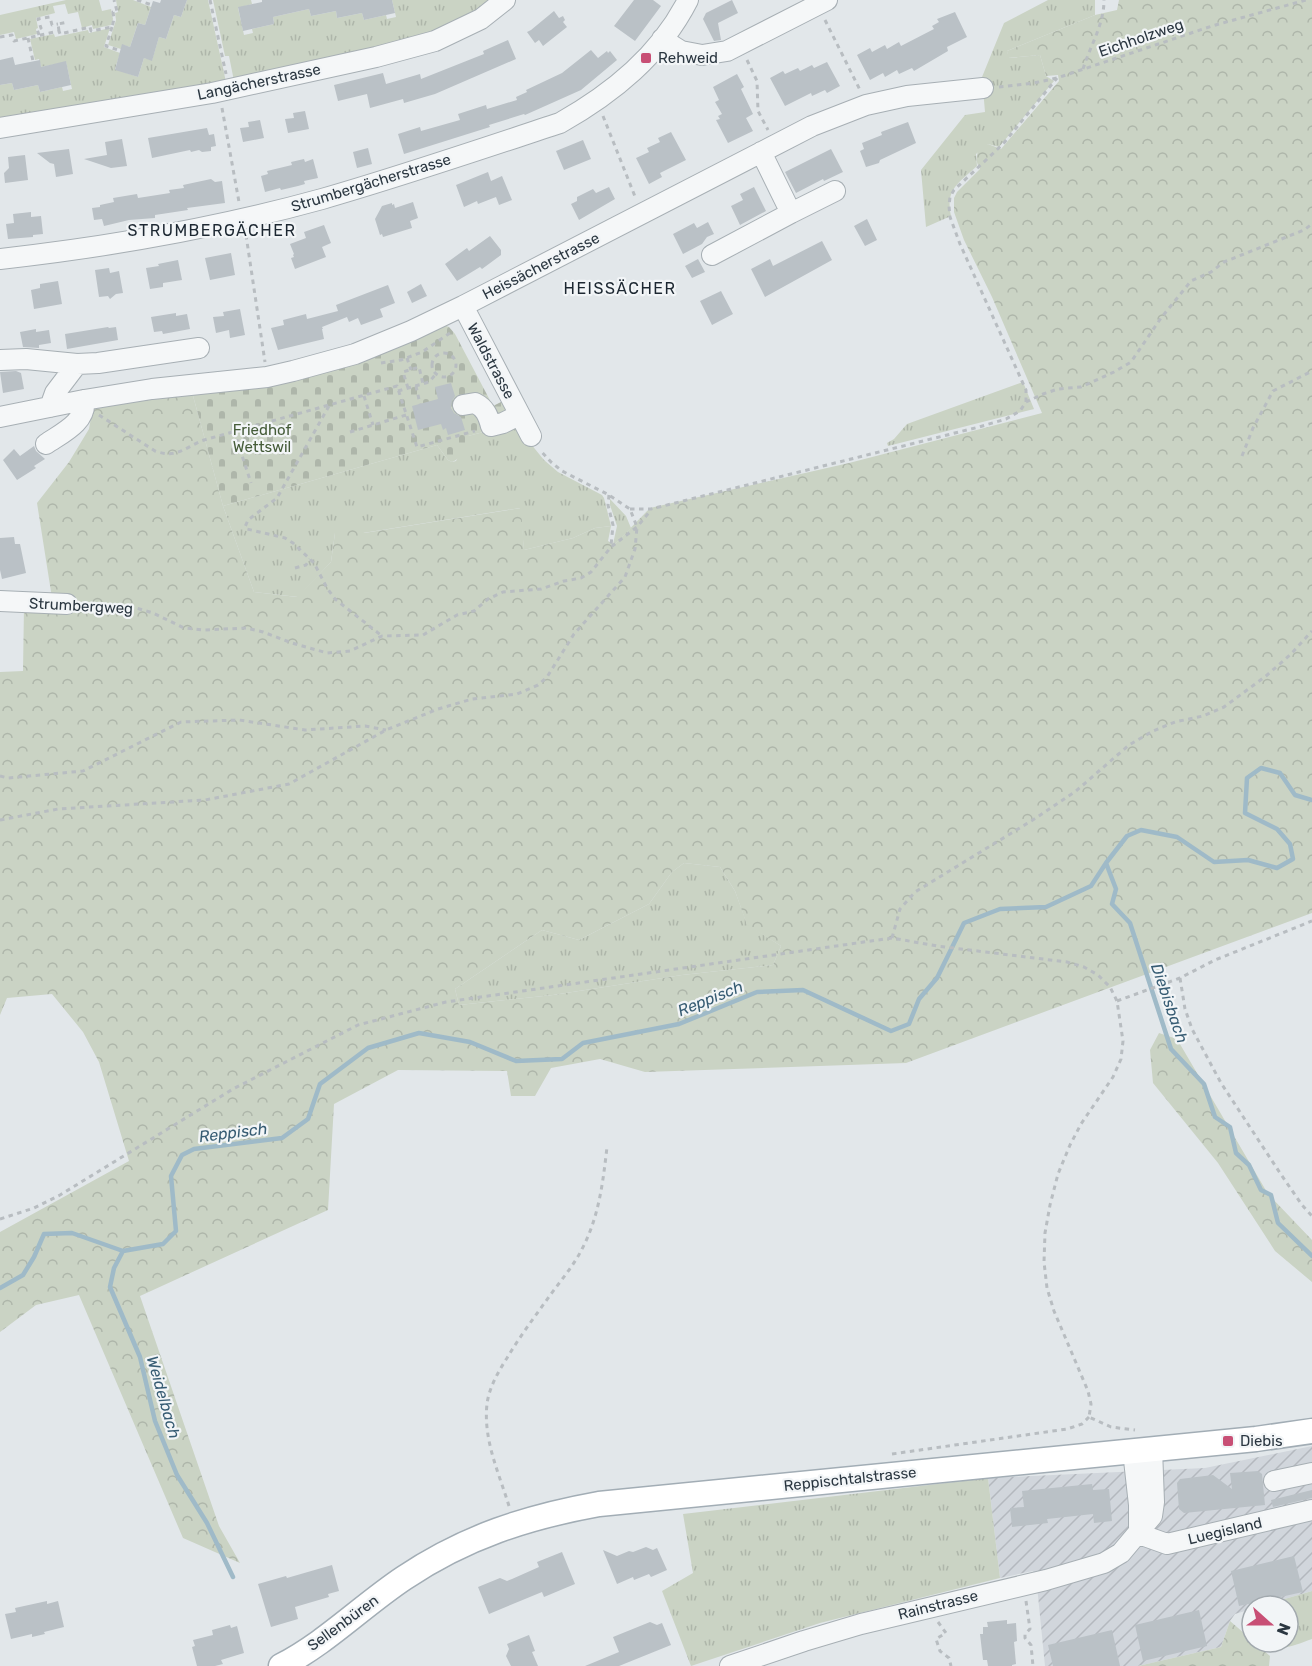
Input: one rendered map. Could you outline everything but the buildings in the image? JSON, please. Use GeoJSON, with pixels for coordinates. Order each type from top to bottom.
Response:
{"type":"FeatureCollection","features":[{"type":"Feature","properties":{"kind":"main road","name":"Reppischtalstrasse"},"geometry":{"type":"LineString","coordinates":[[403,1579],[467,1542],[513,1524],[557,1511],[599,1504],[1142,1444],[1256,1439],[1312,1431]]}},
{"type":"Feature","properties":{"kind":"main road","name":"Sellenbüren"},"geometry":{"type":"LineString","coordinates":[[281,1666],[336,1629],[403,1579]]}},
{"type":"Feature","properties":{"kind":"street","name":"Langächerstrasse"},"geometry":{"type":"LineString","coordinates":[[0,128],[212,93],[376,57],[435,41],[481,19],[506,0]]}},
{"type":"Feature","properties":{"kind":"street","name":"Strumbergächerstrasse"},"geometry":{"type":"LineString","coordinates":[[0,259],[168,234],[259,215],[320,200],[406,174],[560,123],[617,86],[662,39],[688,0]]}},
{"type":"Feature","properties":{"kind":"street"},"geometry":{"type":"LineString","coordinates":[[662,39],[681,51],[702,55],[727,51],[824,7]]}},
{"type":"Feature","properties":{"kind":"street","name":"Heissächerstrasse"},"geometry":{"type":"LineString","coordinates":[[0,417],[152,389],[267,377],[355,354],[463,306],[812,126],[866,105],[907,96],[983,88]]}},
{"type":"Feature","properties":{"kind":"street"},"geometry":{"type":"LineString","coordinates":[[761,152],[791,213]]}},
{"type":"Feature","properties":{"kind":"street"},"geometry":{"type":"LineString","coordinates":[[712,255],[835,191]]}},
{"type":"Feature","properties":{"kind":"street","name":"Waldstrasse"},"geometry":{"type":"LineString","coordinates":[[463,306],[531,436]]}},
{"type":"Feature","properties":{"kind":"street"},"geometry":{"type":"LineString","coordinates":[[0,360],[98,363],[199,348]]}},
{"type":"Feature","properties":{"kind":"street"},"geometry":{"type":"LineString","coordinates":[[50,407],[55,393],[77,364]]}},
{"type":"Feature","properties":{"kind":"street"},"geometry":{"type":"LineString","coordinates":[[46,444],[76,424],[85,406],[84,400]]}},
{"type":"Feature","properties":{"kind":"street","name":"Waldstrasse"},"geometry":{"type":"LineString","coordinates":[[463,405],[475,403],[481,406],[487,412],[491,426],[519,415]]}},
{"type":"Feature","properties":{"kind":"street","name":"Strumbergweg"},"geometry":{"type":"LineString","coordinates":[[0,601],[67,604]]}},
{"type":"Feature","properties":{"kind":"street"},"geometry":{"type":"LineString","coordinates":[[1138,1534],[1142,1444]]}},
{"type":"Feature","properties":{"kind":"street","name":"Rainstrasse"},"geometry":{"type":"LineString","coordinates":[[730,1666],[850,1628],[1046,1580],[1104,1563],[1121,1553],[1152,1516],[1154,1502],[1152,1480],[1142,1444]]}},
{"type":"Feature","properties":{"kind":"street"},"geometry":{"type":"LineString","coordinates":[[1274,1481],[1312,1473]]}},
{"type":"Feature","properties":{"kind":"street","name":"Luegisland"},"geometry":{"type":"LineString","coordinates":[[1138,1534],[1167,1544],[1312,1510]]}},
{"type":"Feature","properties":{"kind":"path"},"geometry":{"type":"LineString","coordinates":[[114,0],[117,11],[113,12],[114,18],[106,46],[121,51]]}},
{"type":"Feature","properties":{"kind":"path"},"geometry":{"type":"LineString","coordinates":[[137,0],[152,5]]}},
{"type":"Feature","properties":{"kind":"path"},"geometry":{"type":"LineString","coordinates":[[210,0],[226,71]]}},
{"type":"Feature","properties":{"kind":"path"},"geometry":{"type":"LineString","coordinates":[[1082,70],[1100,26],[1104,0]]}},
{"type":"Feature","properties":{"kind":"path","name":"Eichholzweg"},"geometry":{"type":"LineString","coordinates":[[983,88],[1058,78],[1212,26],[1306,0]]}},
{"type":"Feature","properties":{"kind":"path"},"geometry":{"type":"LineString","coordinates":[[824,7],[856,84]]}},
{"type":"Feature","properties":{"kind":"path"},"geometry":{"type":"LineString","coordinates":[[39,35],[38,19],[50,17],[52,26],[68,22]]}},
{"type":"Feature","properties":{"kind":"path"},"geometry":{"type":"LineString","coordinates":[[58,24],[59,31]]}},
{"type":"Feature","properties":{"kind":"path"},"geometry":{"type":"LineString","coordinates":[[0,38],[12,35],[14,41],[59,31],[60,34],[90,27],[91,31],[112,27]]}},
{"type":"Feature","properties":{"kind":"path"},"geometry":{"type":"LineString","coordinates":[[28,38],[33,61]]}},
{"type":"Feature","properties":{"kind":"path"},"geometry":{"type":"LineString","coordinates":[[744,55],[757,81],[758,111],[771,134]]}},
{"type":"Feature","properties":{"kind":"path"},"geometry":{"type":"LineString","coordinates":[[531,436],[544,455],[562,471],[609,495],[630,509],[651,509],[979,427],[1006,419],[1020,411],[1026,402],[1026,390],[960,244],[950,217],[950,196],[1003,144],[1058,78]]}},
{"type":"Feature","properties":{"kind":"path"},"geometry":{"type":"LineString","coordinates":[[598,100],[641,213]]}},
{"type":"Feature","properties":{"kind":"path"},"geometry":{"type":"LineString","coordinates":[[220,101],[241,212]]}},
{"type":"Feature","properties":{"kind":"path"},"geometry":{"type":"LineString","coordinates":[[1026,402],[1058,389],[1082,387],[1131,362],[1161,318],[1191,281],[1211,272],[1224,262],[1304,230],[1312,224]]}},
{"type":"Feature","properties":{"kind":"path"},"geometry":{"type":"LineString","coordinates":[[245,233],[265,364]]}},
{"type":"Feature","properties":{"kind":"path"},"geometry":{"type":"LineString","coordinates":[[442,353],[452,356],[454,371],[446,377],[436,374],[432,364],[437,356],[442,353]]}},
{"type":"Feature","properties":{"kind":"path"},"geometry":{"type":"LineString","coordinates":[[407,358],[411,370]]}},
{"type":"Feature","properties":{"kind":"path"},"geometry":{"type":"LineString","coordinates":[[408,388],[403,372],[419,367],[423,384]]}},
{"type":"Feature","properties":{"kind":"path"},"geometry":{"type":"LineString","coordinates":[[1242,456],[1273,391],[1312,371]]}},
{"type":"Feature","properties":{"kind":"path"},"geometry":{"type":"LineString","coordinates":[[398,391],[429,382],[436,374]]}},
{"type":"Feature","properties":{"kind":"path"},"geometry":{"type":"LineString","coordinates":[[109,421],[155,451],[165,454],[177,453],[204,440],[397,386],[417,447],[491,426]]}},
{"type":"Feature","properties":{"kind":"path"},"geometry":{"type":"LineString","coordinates":[[416,386],[420,404]]}},
{"type":"Feature","properties":{"kind":"path"},"geometry":{"type":"LineString","coordinates":[[364,396],[373,424]]}},
{"type":"Feature","properties":{"kind":"path"},"geometry":{"type":"LineString","coordinates":[[329,406],[277,498],[248,520],[245,527],[289,540],[314,563],[335,599],[382,636]]}},
{"type":"Feature","properties":{"kind":"path"},"geometry":{"type":"LineString","coordinates":[[350,432],[406,415]]}},
{"type":"Feature","properties":{"kind":"path"},"geometry":{"type":"LineString","coordinates":[[234,431],[251,483]]}},
{"type":"Feature","properties":{"kind":"path"},"geometry":{"type":"LineString","coordinates":[[609,495],[608,506],[613,525],[611,547]]}},
{"type":"Feature","properties":{"kind":"path"},"geometry":{"type":"LineString","coordinates":[[0,820],[58,809],[205,800],[289,784],[386,730],[438,709],[472,699],[517,694],[538,685],[547,677],[574,634],[625,577],[635,549],[637,527],[630,509]]}},
{"type":"Feature","properties":{"kind":"path"},"geometry":{"type":"LineString","coordinates":[[637,527],[651,509]]}},
{"type":"Feature","properties":{"kind":"path","name":"Strumbergweg"},"geometry":{"type":"LineString","coordinates":[[67,604],[133,607],[153,613],[184,628],[204,630],[246,628],[327,653],[350,651],[382,636],[423,635],[457,615],[474,612],[488,599],[503,592],[541,589],[581,578],[591,572],[611,547],[637,527]]}},
{"type":"Feature","properties":{"kind":"path"},"geometry":{"type":"LineString","coordinates":[[295,568],[306,565],[310,559]]}},
{"type":"Feature","properties":{"kind":"path"},"geometry":{"type":"LineString","coordinates":[[892,938],[900,909],[915,892],[1076,791],[1128,746],[1153,731],[1175,722],[1203,716],[1224,707],[1266,676],[1312,631]]}},
{"type":"Feature","properties":{"kind":"path"},"geometry":{"type":"LineString","coordinates":[[0,776],[8,778],[83,771],[180,722],[239,720],[305,730],[365,726],[386,730]]}},
{"type":"Feature","properties":{"kind":"path"},"geometry":{"type":"LineString","coordinates":[[1117,1001],[1180,978],[1215,960],[1312,921]]}},
{"type":"Feature","properties":{"kind":"path"},"geometry":{"type":"LineString","coordinates":[[0,1219],[34,1208],[60,1195],[233,1089],[358,1025],[446,1002],[892,938],[966,950],[1067,962],[1084,967],[1098,975],[1110,987],[1117,1001],[1123,1041],[1121,1059],[1113,1077],[1081,1124],[1058,1174],[1045,1233],[1044,1262],[1047,1288],[1054,1311],[1089,1391],[1091,1404],[1089,1417],[1082,1424],[1067,1429],[882,1455]]}},
{"type":"Feature","properties":{"kind":"path"},"geometry":{"type":"LineString","coordinates":[[1180,978],[1191,1029],[1216,1074],[1280,1173],[1312,1216]]}},
{"type":"Feature","properties":{"kind":"path"},"geometry":{"type":"LineString","coordinates":[[513,1524],[490,1450],[488,1403],[497,1374],[514,1346],[582,1249],[594,1223],[607,1147]]}},
{"type":"Feature","properties":{"kind":"path"},"geometry":{"type":"LineString","coordinates":[[1089,1417],[1142,1444]]}},
{"type":"Feature","properties":{"kind":"path"},"geometry":{"type":"LineString","coordinates":[[1023,1597],[1027,1601],[1030,1629],[1024,1638],[1031,1645],[1033,1666]]}},
{"type":"Feature","properties":{"kind":"path"},"geometry":{"type":"LineString","coordinates":[[946,1633],[936,1639],[940,1651],[949,1658],[951,1666]]}},
{"type":"Feature","properties":{"kind":"shaded area"},"geometry":{"type":"Polygon","coordinates":[[[1312,1446],[1312,1591],[1300,1595],[1240,1594],[1240,1613],[1235,1614],[1230,1621],[1221,1647],[1138,1666],[1045,1666],[1037,1586],[1033,1571],[1000,1578],[988,1478],[1205,1468],[1312,1446]]]}},
{"type":"Feature","properties":{"kind":"green space"},"geometry":{"type":"Polygon","coordinates":[[[66,0],[99,0],[102,11],[111,9],[113,19],[111,25],[93,29],[92,25],[82,28],[78,12],[68,14],[65,4],[53,6],[55,13],[36,18],[37,34],[16,39],[14,32],[0,35],[0,15],[66,0]]]}},
{"type":"Feature","properties":{"kind":"green space"},"geometry":{"type":"Polygon","coordinates":[[[116,0],[133,0],[151,7],[145,25],[138,23],[130,47],[123,45],[121,49],[108,45],[116,20],[115,13],[118,12],[116,0]]]}},
{"type":"Feature","properties":{"kind":"green space"},"geometry":{"type":"Polygon","coordinates":[[[187,0],[208,0],[226,82],[0,120],[0,85],[12,83],[14,90],[38,85],[40,92],[62,87],[63,91],[72,89],[66,62],[41,67],[39,59],[35,60],[30,39],[54,34],[55,37],[88,30],[89,33],[110,28],[104,47],[120,53],[115,69],[138,77],[144,58],[152,60],[159,37],[166,39],[174,15],[181,17],[187,0]]]}},
{"type":"Feature","properties":{"kind":"green space"},"geometry":{"type":"Polygon","coordinates":[[[213,0],[251,0],[252,4],[238,8],[244,35],[253,33],[252,29],[274,24],[273,17],[309,9],[311,16],[336,11],[337,18],[362,13],[364,20],[386,15],[387,19],[396,17],[392,0],[495,0],[466,20],[415,39],[234,81],[229,56],[225,56],[213,0]]]}},
{"type":"Feature","properties":{"kind":"green space"},"geometry":{"type":"Polygon","coordinates":[[[1048,0],[1095,0],[1095,15],[1007,51],[1009,58],[1040,55],[1046,76],[1054,81],[999,147],[988,144],[976,154],[977,166],[959,182],[952,193],[951,216],[926,227],[921,170],[965,115],[985,112],[982,77],[1004,23],[1048,0]]]}},
{"type":"Feature","properties":{"kind":"green space"},"geometry":{"type":"Polygon","coordinates":[[[1119,0],[1312,0],[1312,913],[906,1063],[645,1072],[600,1059],[551,1068],[535,1096],[511,1096],[507,1071],[398,1070],[334,1104],[328,1210],[140,1296],[219,1526],[240,1563],[183,1538],[79,1295],[36,1305],[0,1332],[0,1232],[129,1161],[99,1062],[83,1032],[52,994],[7,998],[0,1015],[0,672],[23,671],[24,606],[52,598],[37,503],[69,462],[89,429],[93,406],[192,392],[223,506],[254,592],[297,597],[331,562],[335,533],[348,525],[364,533],[521,508],[524,550],[573,538],[595,528],[611,526],[608,541],[613,544],[650,508],[849,463],[1042,413],[992,297],[964,240],[954,212],[954,198],[980,169],[977,158],[980,147],[988,144],[1001,149],[1059,81],[1058,75],[1046,76],[1040,55],[1008,58],[1007,51],[1095,15],[1117,10],[1119,0]],[[684,863],[672,872],[649,904],[579,940],[542,930],[455,989],[459,1005],[553,995],[682,975],[773,965],[781,946],[747,925],[735,891],[720,867],[684,863]]]}},
{"type":"Feature","properties":{"kind":"green space","name":"Friedhof Wettswil"},"geometry":{"type":"Polygon","coordinates":[[[444,325],[455,334],[493,406],[505,400],[517,427],[499,428],[468,436],[464,451],[452,462],[437,445],[223,506],[192,392],[352,365],[401,346],[444,325]]]}},
{"type":"Feature","properties":{"kind":"green space"},"geometry":{"type":"Polygon","coordinates":[[[1023,382],[1034,409],[888,446],[887,443],[894,439],[907,424],[1023,382]]]}},
{"type":"Feature","properties":{"kind":"green space"},"geometry":{"type":"Polygon","coordinates":[[[517,427],[544,460],[558,472],[602,495],[611,526],[595,528],[573,538],[524,550],[520,508],[363,533],[335,533],[331,562],[298,597],[254,592],[223,506],[437,445],[448,460],[456,461],[468,436],[499,428],[517,427]]]}},
{"type":"Feature","properties":{"kind":"green space"},"geometry":{"type":"Polygon","coordinates":[[[610,499],[626,516],[631,528],[613,544],[617,526],[610,499]]]}},
{"type":"Feature","properties":{"kind":"green space"},"geometry":{"type":"Polygon","coordinates":[[[684,863],[720,867],[735,891],[747,924],[781,946],[773,965],[682,975],[553,995],[459,1005],[455,989],[542,930],[579,940],[649,904],[672,872],[684,863]]]}},
{"type":"Feature","properties":{"kind":"green space"},"geometry":{"type":"Polygon","coordinates":[[[1159,1033],[1177,1039],[1268,1194],[1312,1240],[1312,1282],[1275,1251],[1218,1163],[1153,1083],[1150,1050],[1159,1033]]]}},
{"type":"Feature","properties":{"kind":"green space"},"geometry":{"type":"Polygon","coordinates":[[[988,1478],[1000,1578],[820,1623],[691,1666],[662,1591],[693,1573],[683,1514],[988,1478]]]}},
{"type":"Feature","properties":{"kind":"green space"},"geometry":{"type":"Polygon","coordinates":[[[1312,1591],[1312,1639],[1300,1643],[1300,1595],[1312,1591]]]}},
{"type":"Feature","properties":{"kind":"green space"},"geometry":{"type":"Polygon","coordinates":[[[1230,1621],[1240,1630],[1240,1654],[1268,1654],[1270,1656],[1269,1666],[1138,1666],[1221,1647],[1230,1621]]]}},
{"type":"Feature","properties":{"kind":"waterway","name":"Reppisch"},"geometry":{"type":"LineString","coordinates":[[0,1288],[23,1275],[44,1234],[72,1233],[123,1251],[163,1244],[176,1231],[171,1176],[182,1155],[194,1149],[282,1138],[308,1119],[320,1084],[368,1048],[419,1033],[470,1042],[516,1061],[562,1059],[583,1043],[679,1024],[757,992],[803,990],[891,1031],[909,1024],[919,999],[937,978],[964,923],[1000,909],[1046,907],[1091,886],[1127,836],[1141,830],[1177,837],[1214,862],[1248,860],[1277,868],[1293,859],[1290,844],[1277,829],[1245,813],[1247,778],[1261,768],[1280,773],[1295,795],[1312,800]]}},
{"type":"Feature","properties":{"kind":"waterway","name":"Diebisbach"},"geometry":{"type":"LineString","coordinates":[[1106,863],[1116,889],[1112,904],[1130,923],[1171,1049],[1204,1084],[1215,1117],[1230,1127],[1236,1153],[1249,1165],[1261,1190],[1271,1195],[1278,1223],[1312,1256]]}},
{"type":"Feature","properties":{"kind":"waterway","name":"Weidelbach"},"geometry":{"type":"LineString","coordinates":[[123,1251],[114,1268],[110,1287],[140,1357],[155,1421],[177,1475],[207,1523],[233,1577]]}},
{"type":"Feature","properties":{"kind":"place","name":"Rehweid"},"geometry":{"type":"Point","coordinates":[646,58]}},
{"type":"Feature","properties":{"kind":"place","name":"Diebis"},"geometry":{"type":"Point","coordinates":[1228,1441]}},
{"type":"Feature","properties":{"kind":"district","name":"STRUMBERGÄCHER"},"geometry":{"type":"Point","coordinates":[212,230]}},
{"type":"Feature","properties":{"kind":"district","name":"HEISSÄCHER"},"geometry":{"type":"Point","coordinates":[620,288]}}]}
